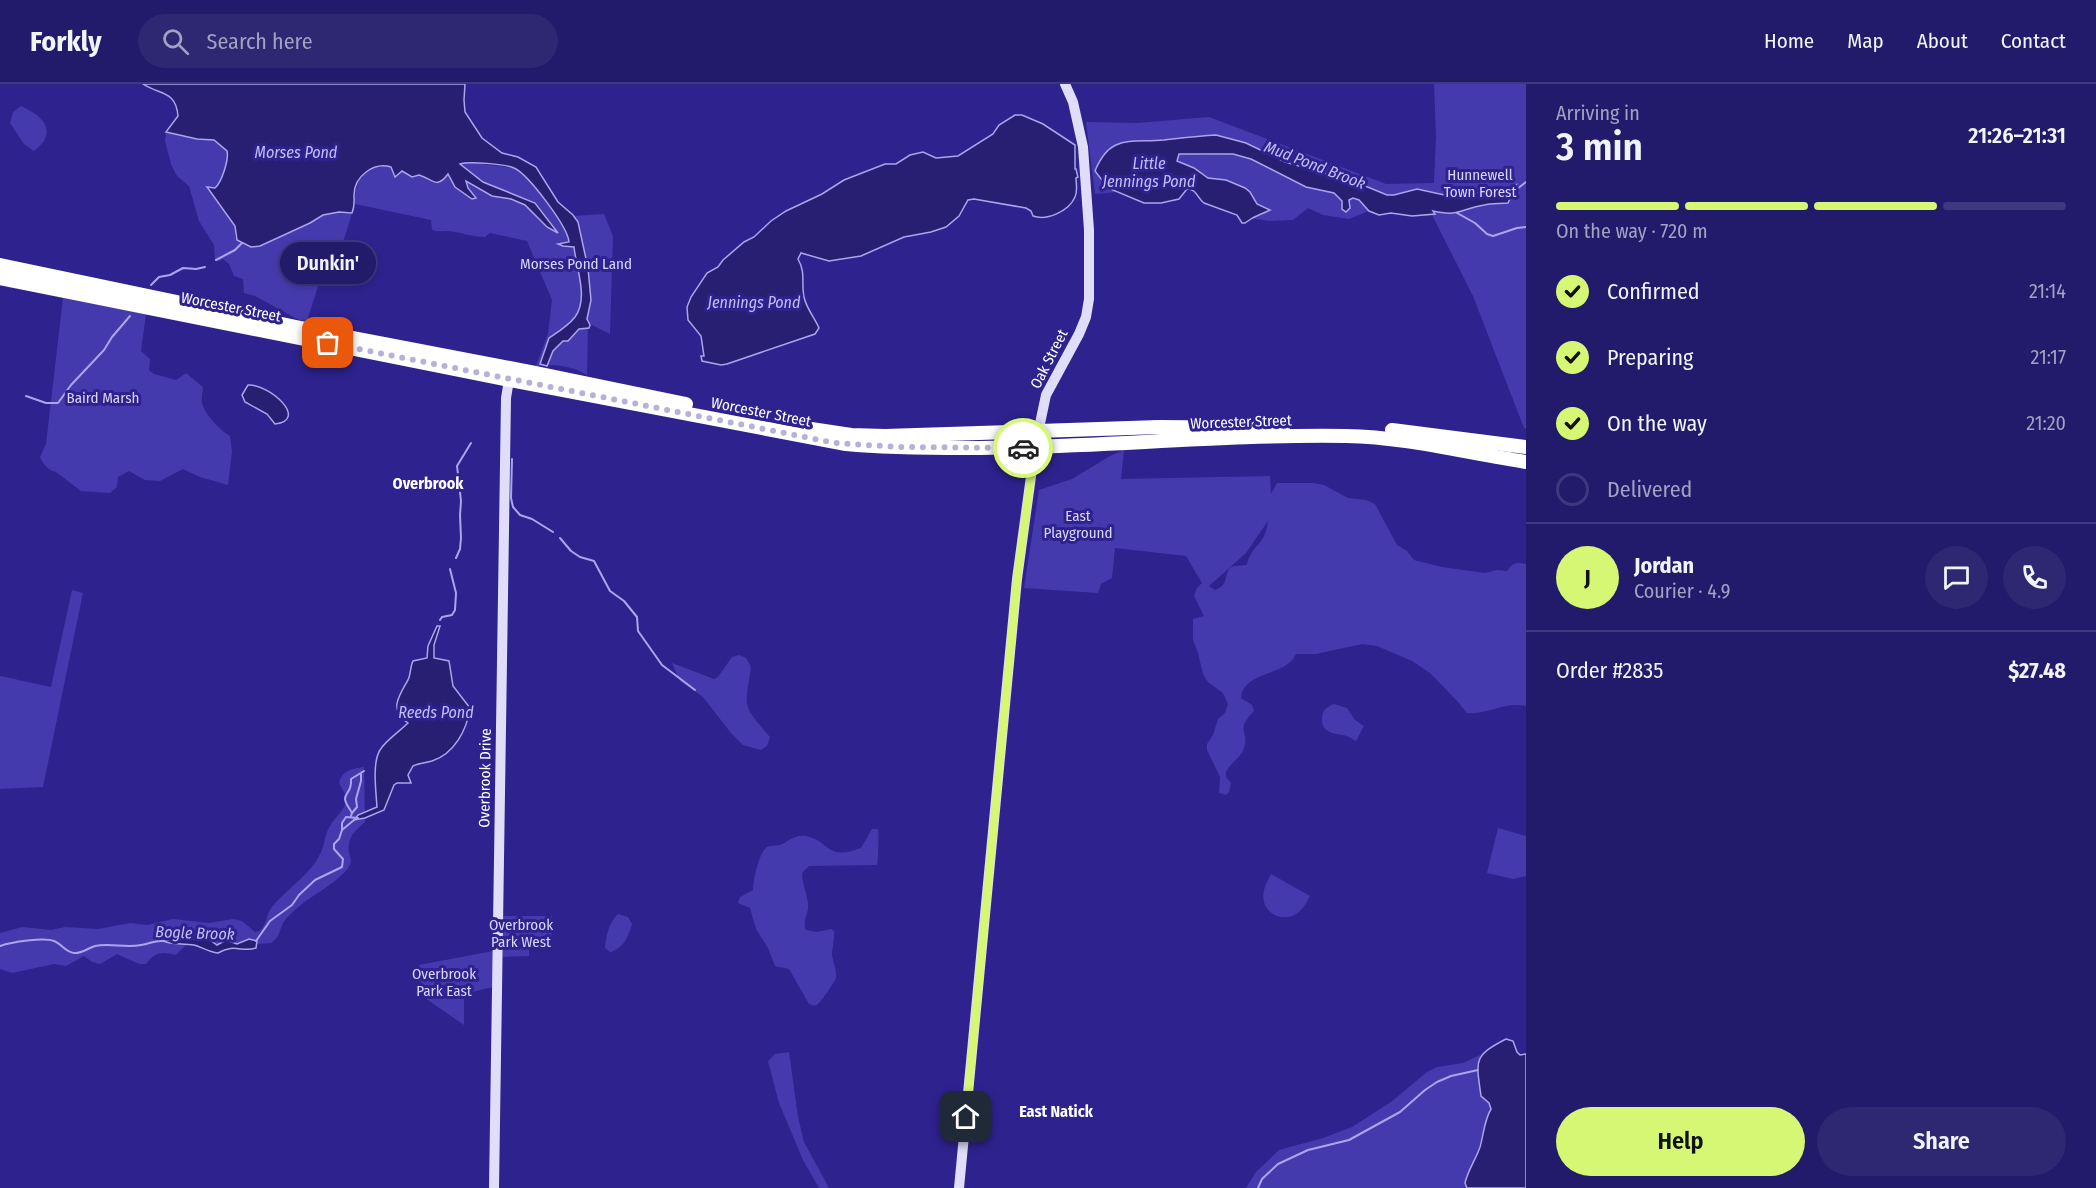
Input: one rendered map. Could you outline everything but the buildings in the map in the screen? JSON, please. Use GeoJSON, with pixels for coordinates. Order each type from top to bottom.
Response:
{"type":"FeatureCollection","features":[{"type":"Feature","properties":{"kind":"highway","name":"Worcester Street"},"geometry":{"type":"LineString","coordinates":[[0,265],[835,443],[898,447],[1035,447],[1348,436],[1452,448],[1526,447]]}},
{"type":"Feature","properties":{"kind":"highway","name":"Worcester Street"},"geometry":{"type":"LineString","coordinates":[[0,278],[806,429],[843,434],[885,436],[1159,427],[1353,427],[1476,447],[1526,462]]}},
{"type":"Feature","properties":{"kind":"street","name":"Oak Street"},"geometry":{"type":"LineString","coordinates":[[959,1188],[1017,579],[1037,432],[1046,395],[1082,328],[1089,298],[1089,230],[1084,156],[1076,114],[1065,84]]}},
{"type":"Feature","properties":{"kind":"street","name":"Overbrook Drive"},"geometry":{"type":"LineString","coordinates":[[494,1188],[505,409],[510,374]]}},
{"type":"Feature","properties":{"kind":"green space","name":"Hunnewell Town Forest"},"geometry":{"type":"Polygon","coordinates":[[[1434,84],[1526,84],[1526,429],[1473,296],[1430,211],[1358,183],[1299,167],[1246,143],[1216,135],[1154,141],[1125,141],[1115,145],[1102,156],[1097,168],[1099,177],[1104,183],[1118,192],[1095,194],[1086,122],[1138,123],[1209,117],[1386,184],[1434,183],[1436,136],[1434,84]]]}},
{"type":"Feature","properties":{"kind":"green space"},"geometry":{"type":"Polygon","coordinates":[[[21,106],[36,115],[47,131],[42,144],[34,151],[24,144],[10,123],[13,112],[21,106]]]}},
{"type":"Feature","properties":{"kind":"green space"},"geometry":{"type":"Polygon","coordinates":[[[166,132],[214,140],[227,151],[226,165],[220,181],[215,188],[208,188],[235,226],[235,237],[260,246],[323,215],[339,212],[352,213],[331,282],[320,280],[307,321],[299,320],[255,296],[244,293],[243,279],[234,276],[229,264],[223,259],[215,260],[214,245],[199,221],[189,186],[177,176],[171,164],[165,141],[166,132]]]}},
{"type":"Feature","properties":{"kind":"green space"},"geometry":{"type":"Polygon","coordinates":[[[1179,154],[1233,154],[1251,159],[1306,187],[1334,193],[1343,205],[1353,198],[1359,200],[1369,211],[1349,219],[1323,215],[1308,208],[1293,220],[1269,221],[1250,218],[1263,214],[1262,207],[1235,184],[1226,180],[1208,178],[1194,168],[1177,161],[1179,154]]]}},
{"type":"Feature","properties":{"kind":"green space","name":"Morses Pond Land"},"geometry":{"type":"Polygon","coordinates":[[[466,162],[514,168],[530,180],[557,217],[604,214],[613,236],[610,334],[588,323],[587,375],[563,366],[536,366],[548,334],[552,300],[527,241],[490,233],[485,237],[434,231],[431,220],[355,204],[360,178],[369,168],[384,165],[399,173],[402,171],[412,177],[419,175],[430,181],[440,182],[448,174],[455,187],[472,199],[476,197],[465,181],[492,196],[511,199],[525,205],[556,229],[535,202],[483,182],[459,164],[466,162]]]}},
{"type":"Feature","properties":{"kind":"green space","name":"Baird Marsh"},"geometry":{"type":"Polygon","coordinates":[[[63,298],[146,314],[141,351],[150,359],[149,370],[154,374],[176,380],[186,373],[203,387],[203,406],[217,426],[230,436],[232,451],[228,485],[200,477],[183,469],[160,481],[145,480],[129,471],[118,477],[117,487],[110,493],[81,491],[45,465],[40,457],[46,444],[63,298]]]}},
{"type":"Feature","properties":{"kind":"green space","name":"East Playground"},"geometry":{"type":"Polygon","coordinates":[[[1124,450],[1121,479],[1270,476],[1271,494],[1277,483],[1324,485],[1348,498],[1366,500],[1375,504],[1397,545],[1407,551],[1414,560],[1442,567],[1485,573],[1497,570],[1507,571],[1515,563],[1526,564],[1526,706],[1511,705],[1467,713],[1430,673],[1412,661],[1377,646],[1362,644],[1316,654],[1296,654],[1284,666],[1254,679],[1243,690],[1241,698],[1252,705],[1254,711],[1245,723],[1243,752],[1226,772],[1226,777],[1231,783],[1229,792],[1226,795],[1219,793],[1220,777],[1207,750],[1207,744],[1213,735],[1218,719],[1225,713],[1228,704],[1223,693],[1208,682],[1203,674],[1193,640],[1193,619],[1204,616],[1194,596],[1202,583],[1186,556],[1115,548],[1112,578],[1101,584],[1098,593],[1024,588],[1039,490],[1072,479],[1124,450]],[[1268,521],[1246,553],[1209,586],[1215,590],[1220,588],[1231,567],[1246,565],[1267,528],[1268,521]]]}},
{"type":"Feature","properties":{"kind":"green space"},"geometry":{"type":"Polygon","coordinates":[[[72,590],[83,593],[43,787],[0,789],[0,676],[51,687],[72,590]]]}},
{"type":"Feature","properties":{"kind":"green space"},"geometry":{"type":"Polygon","coordinates":[[[739,655],[746,658],[751,667],[747,705],[754,718],[770,737],[767,746],[761,750],[743,745],[703,697],[680,681],[672,663],[714,679],[718,677],[732,657],[739,655]]]}},
{"type":"Feature","properties":{"kind":"green space"},"geometry":{"type":"Polygon","coordinates":[[[1334,704],[1347,708],[1355,720],[1364,726],[1356,741],[1331,732],[1323,726],[1323,713],[1334,704]]]}},
{"type":"Feature","properties":{"kind":"green space"},"geometry":{"type":"Polygon","coordinates":[[[364,767],[365,822],[350,839],[351,862],[348,868],[337,880],[291,914],[283,923],[277,938],[271,943],[257,944],[257,941],[249,940],[237,944],[226,940],[217,945],[210,940],[174,938],[175,944],[187,944],[176,955],[159,954],[146,964],[139,964],[117,954],[100,964],[84,956],[66,966],[54,964],[12,973],[0,969],[0,933],[22,927],[51,930],[65,927],[98,929],[130,923],[147,925],[173,919],[209,923],[233,919],[242,921],[255,932],[260,931],[272,907],[309,870],[321,852],[328,830],[345,803],[345,794],[339,782],[341,778],[348,771],[364,767]]]}},
{"type":"Feature","properties":{"kind":"green space"},"geometry":{"type":"Polygon","coordinates":[[[1498,828],[1526,836],[1526,876],[1513,879],[1487,873],[1498,828]]]}},
{"type":"Feature","properties":{"kind":"green space"},"geometry":{"type":"Polygon","coordinates":[[[872,829],[878,829],[877,865],[809,866],[802,873],[808,904],[806,930],[817,932],[831,929],[834,931],[832,955],[836,978],[819,1003],[809,1004],[789,969],[775,966],[768,948],[756,929],[750,908],[738,903],[740,897],[753,890],[759,860],[767,847],[806,836],[835,851],[849,851],[861,848],[872,829]]]}},
{"type":"Feature","properties":{"kind":"green space"},"geometry":{"type":"Polygon","coordinates":[[[1271,874],[1310,896],[1295,915],[1279,916],[1266,907],[1263,895],[1271,874]]]}},
{"type":"Feature","properties":{"kind":"green space"},"geometry":{"type":"Polygon","coordinates":[[[618,914],[628,917],[632,924],[622,945],[610,952],[605,948],[606,938],[610,925],[618,914]]]}},
{"type":"Feature","properties":{"kind":"green space","name":"Overbrook Park West"},"geometry":{"type":"Polygon","coordinates":[[[503,916],[552,916],[551,948],[529,948],[529,956],[503,957],[503,916]]]}},
{"type":"Feature","properties":{"kind":"green space","name":"Overbrook Park East"},"geometry":{"type":"Polygon","coordinates":[[[493,951],[493,987],[464,994],[464,1025],[422,996],[419,965],[493,951]]]}},
{"type":"Feature","properties":{"kind":"green space"},"geometry":{"type":"Polygon","coordinates":[[[789,1052],[798,1117],[804,1142],[829,1188],[819,1188],[803,1160],[779,1103],[768,1061],[775,1054],[789,1052]]]}},
{"type":"Feature","properties":{"kind":"green space"},"geometry":{"type":"Polygon","coordinates":[[[1480,1055],[1478,1078],[1491,1105],[1473,1168],[1465,1183],[1467,1188],[1246,1188],[1256,1172],[1279,1150],[1352,1127],[1391,1102],[1427,1072],[1437,1067],[1463,1063],[1480,1055]]]}},
{"type":"Feature","properties":{"kind":"water","name":"Morses Pond"},"geometry":{"type":"Polygon","coordinates":[[[143,84],[465,84],[465,112],[482,138],[502,153],[518,157],[536,167],[558,202],[578,222],[588,268],[591,300],[587,319],[589,328],[579,329],[568,341],[563,341],[553,351],[547,366],[540,364],[549,338],[563,329],[575,317],[579,309],[580,283],[574,247],[558,244],[569,242],[562,225],[537,190],[514,168],[487,163],[460,164],[483,182],[535,203],[558,233],[547,227],[525,205],[511,199],[492,196],[466,181],[468,188],[476,198],[472,199],[455,187],[448,174],[444,179],[434,182],[419,175],[412,177],[402,171],[395,177],[391,167],[385,166],[372,169],[361,176],[355,188],[352,213],[339,212],[323,215],[260,246],[251,247],[237,240],[235,226],[207,187],[215,188],[220,181],[226,165],[227,151],[214,140],[197,139],[166,132],[178,116],[177,108],[166,94],[143,84]]]}},
{"type":"Feature","properties":{"kind":"water","name":"Jennings Pond"},"geometry":{"type":"Polygon","coordinates":[[[1015,115],[1022,115],[1043,124],[1075,145],[1075,169],[1078,177],[1076,178],[1075,197],[1068,207],[1057,214],[1039,217],[1033,216],[1026,208],[974,199],[968,200],[959,216],[946,227],[904,237],[861,256],[829,261],[801,253],[798,259],[803,273],[804,297],[819,328],[815,334],[727,364],[702,361],[701,356],[704,356],[701,336],[688,320],[687,307],[707,273],[718,267],[744,242],[754,237],[786,211],[822,194],[844,180],[885,164],[896,164],[910,155],[923,152],[936,158],[958,156],[993,134],[999,125],[1015,115]]]}},
{"type":"Feature","properties":{"kind":"water","name":"Little Jennings Pond"},"geometry":{"type":"Polygon","coordinates":[[[1216,135],[1246,143],[1285,162],[1358,183],[1387,195],[1417,189],[1449,196],[1466,192],[1495,191],[1501,193],[1516,185],[1508,203],[1487,204],[1454,213],[1433,211],[1435,214],[1379,215],[1369,211],[1359,200],[1353,198],[1349,200],[1350,208],[1346,212],[1342,209],[1342,201],[1334,193],[1306,187],[1251,159],[1233,154],[1179,154],[1177,161],[1194,168],[1208,178],[1226,180],[1245,188],[1257,204],[1270,210],[1242,223],[1237,215],[1204,203],[1190,189],[1187,189],[1179,199],[1161,203],[1144,203],[1108,188],[1095,171],[1107,151],[1122,143],[1216,135]]]}},
{"type":"Feature","properties":{"kind":"water"},"geometry":{"type":"Polygon","coordinates":[[[248,385],[257,386],[275,396],[287,410],[288,416],[285,421],[275,424],[267,414],[245,402],[242,395],[248,385]]]}},
{"type":"Feature","properties":{"kind":"water","name":"Reeds Pond"},"geometry":{"type":"Polygon","coordinates":[[[437,626],[440,626],[434,645],[434,658],[449,661],[453,686],[470,708],[466,725],[458,740],[447,753],[440,758],[413,766],[408,775],[411,783],[394,785],[384,810],[354,820],[358,815],[377,807],[376,762],[385,743],[408,723],[399,713],[397,703],[409,678],[413,661],[427,658],[428,646],[437,626]]]}},
{"type":"Feature","properties":{"kind":"water"},"geometry":{"type":"Polygon","coordinates":[[[182,938],[210,940],[217,945],[226,940],[237,944],[249,939],[257,941],[256,948],[234,948],[218,953],[194,945],[163,941],[182,938]]]}},
{"type":"Feature","properties":{"kind":"water"},"geometry":{"type":"Polygon","coordinates":[[[1506,1039],[1513,1041],[1520,1055],[1526,1054],[1526,1188],[1467,1188],[1466,1178],[1480,1147],[1485,1123],[1491,1109],[1489,1103],[1481,1096],[1479,1060],[1487,1050],[1506,1039]]]}},
{"type":"Feature","properties":{"kind":"waterway","name":"Mud Pond Brook"},"geometry":{"type":"LineString","coordinates":[[1512,193],[1526,182]]}},
{"type":"Feature","properties":{"kind":"waterway","name":"Mud Pond Brook"},"geometry":{"type":"LineString","coordinates":[[1457,213],[1493,236],[1526,227]]}},
{"type":"Feature","properties":{"kind":"waterway"},"geometry":{"type":"LineString","coordinates":[[216,260],[235,250],[242,243]]}},
{"type":"Feature","properties":{"kind":"waterway"},"geometry":{"type":"LineString","coordinates":[[151,285],[159,277],[170,275],[183,268],[205,267]]}},
{"type":"Feature","properties":{"kind":"waterway"},"geometry":{"type":"LineString","coordinates":[[26,396],[46,403],[58,403],[130,316]]}},
{"type":"Feature","properties":{"kind":"waterway","name":"Bogle Brook"},"geometry":{"type":"LineString","coordinates":[[456,558],[461,538],[461,501],[457,466],[471,443]]}},
{"type":"Feature","properties":{"kind":"waterway"},"geometry":{"type":"LineString","coordinates":[[512,459],[511,498],[513,507],[520,515],[532,519],[553,532]]}},
{"type":"Feature","properties":{"kind":"waterway"},"geometry":{"type":"LineString","coordinates":[[560,538],[571,551],[580,557],[594,561],[610,591],[624,601],[637,617],[638,631],[662,665],[695,690]]}},
{"type":"Feature","properties":{"kind":"waterway","name":"Bogle Brook"},"geometry":{"type":"LineString","coordinates":[[440,620],[442,617],[452,615],[455,610],[456,593],[450,569]]}},
{"type":"Feature","properties":{"kind":"waterway"},"geometry":{"type":"LineString","coordinates":[[351,816],[352,813],[345,797],[351,779],[364,771]]}},
{"type":"Feature","properties":{"kind":"waterway"},"geometry":{"type":"LineString","coordinates":[[352,813],[357,807],[356,799],[361,774]]}},
{"type":"Feature","properties":{"kind":"waterway"},"geometry":{"type":"LineString","coordinates":[[342,830],[342,823],[346,817],[358,818]]}},
{"type":"Feature","properties":{"kind":"waterway","name":"Bogle Brook"},"geometry":{"type":"LineString","coordinates":[[256,941],[270,921],[292,905],[315,880],[342,867],[343,859],[334,849],[334,844],[339,839],[342,830],[354,820]]}},
{"type":"Feature","properties":{"kind":"waterway","name":"Bogle Brook"},"geometry":{"type":"LineString","coordinates":[[0,946],[27,940],[49,940],[57,942],[68,951],[77,953],[95,946],[135,946],[163,941]]}},
{"type":"Feature","properties":{"kind":"waterway"},"geometry":{"type":"LineString","coordinates":[[1258,1188],[1262,1179],[1278,1164],[1308,1150],[1349,1140],[1400,1112],[1437,1082],[1451,1076],[1478,1070]]}},
{"type":"Feature","properties":{"kind":"way so far"},"geometry":{"type":"LineString","coordinates":[[328,343],[835,443],[898,447],[1023,448]]}},
{"type":"Feature","properties":{"kind":"place","name":"Dunkin'"},"geometry":{"type":"Point","coordinates":[328,343]}},
{"type":"Feature","properties":{"kind":"district","name":"Overbrook"},"geometry":{"type":"Point","coordinates":[428,483]}},
{"type":"Feature","properties":{"kind":"district","name":"East Natick"},"geometry":{"type":"Point","coordinates":[1056,1111]}},
{"type":"Feature","properties":{"kind":"route"},"geometry":{"type":"LineString","coordinates":[[966,1117],[1017,579],[1035,447],[1023,448]]}}]}
